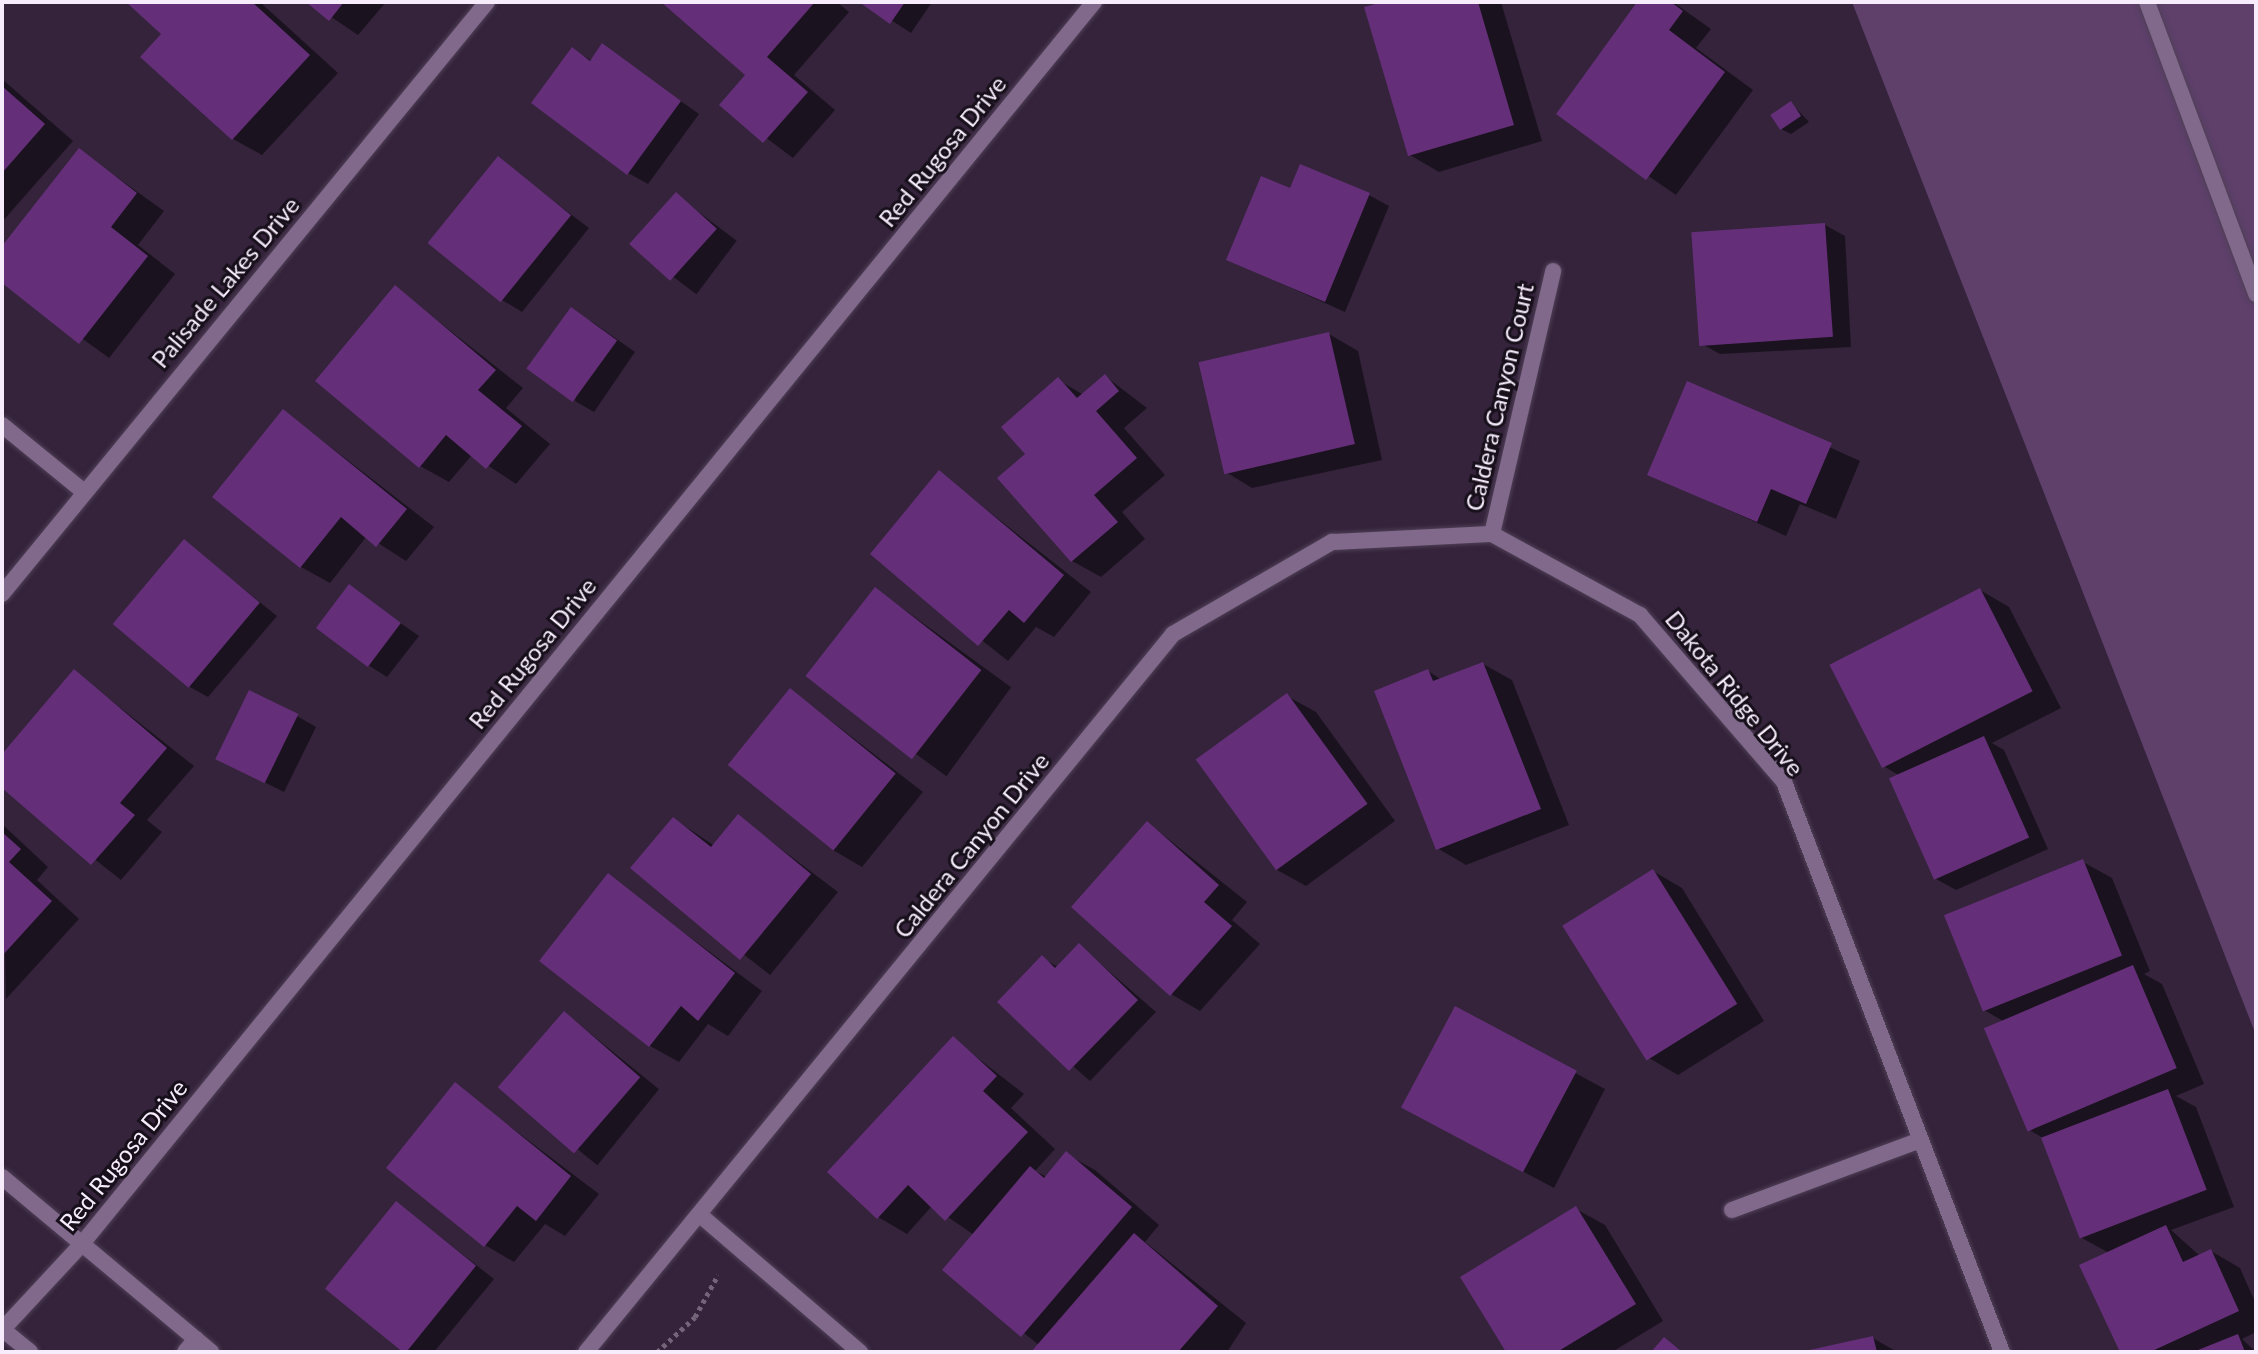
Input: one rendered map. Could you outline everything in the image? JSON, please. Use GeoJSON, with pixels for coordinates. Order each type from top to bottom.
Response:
{"type":"FeatureCollection","features":[{"type":"Feature","properties":{"kind":"street","name":"Palisade Lakes Drive"},"geometry":{"type":"LineString","coordinates":[[2,594],[83,491],[487,2]]}},
{"type":"Feature","properties":{"kind":"street","name":"Red Rugosa Drive"},"geometry":{"type":"LineString","coordinates":[[2,1330],[81,1245],[1094,2]]}},
{"type":"Feature","properties":{"kind":"street"},"geometry":{"type":"LineString","coordinates":[[2147,2],[2256,294]]}},
{"type":"Feature","properties":{"kind":"street","name":"Caldera Canyon Court"},"geometry":{"type":"LineString","coordinates":[[1492,534],[1553,271]]}},
{"type":"Feature","properties":{"kind":"street"},"geometry":{"type":"LineString","coordinates":[[2,425],[83,491]]}},
{"type":"Feature","properties":{"kind":"street","name":"Dakota Ridge Drive"},"geometry":{"type":"LineString","coordinates":[[1492,534],[1640,615],[1784,782],[2002,1352]]}},
{"type":"Feature","properties":{"kind":"street","name":"Caldera Canyon Drive"},"geometry":{"type":"LineString","coordinates":[[586,1352],[1173,634],[1332,542],[1492,534]]}},
{"type":"Feature","properties":{"kind":"street"},"geometry":{"type":"LineString","coordinates":[[1732,1210],[1920,1140]]}},
{"type":"Feature","properties":{"kind":"street"},"geometry":{"type":"LineString","coordinates":[[2,1177],[190,1346],[211,1352]]}},
{"type":"Feature","properties":{"kind":"street"},"geometry":{"type":"LineString","coordinates":[[700,1215],[860,1352]]}},
{"type":"Feature","properties":{"kind":"street"},"geometry":{"type":"LineString","coordinates":[[2,1330],[30,1352]]}},
{"type":"Feature","properties":{"kind":"path"},"geometry":{"type":"LineString","coordinates":[[657,1352],[695,1317],[735,1245]]}},
{"type":"Feature","properties":{"kind":"shaded area"},"geometry":{"type":"Polygon","coordinates":[[[1852,2],[2256,2],[2256,1035],[1852,2]]]}},
{"type":"Feature","properties":{"kind":"building"},"geometry":{"type":"Polygon","coordinates":[[[126,2],[252,2],[310,55],[232,140],[140,57],[161,34],[126,2]]]}},
{"type":"Feature","properties":{"kind":"building"},"geometry":{"type":"Polygon","coordinates":[[[306,2],[344,2],[329,21],[306,2]]]}},
{"type":"Feature","properties":{"kind":"building"},"geometry":{"type":"Polygon","coordinates":[[[661,2],[815,2],[767,57],[808,92],[763,143],[719,105],[745,75],[661,2]]]}},
{"type":"Feature","properties":{"kind":"building"},"geometry":{"type":"Polygon","coordinates":[[[859,2],[905,2],[890,24],[859,2]]]}},
{"type":"Feature","properties":{"kind":"building"},"geometry":{"type":"Polygon","coordinates":[[[1383,2],[1478,2],[1514,125],[1408,156],[1364,7],[1383,2]]]}},
{"type":"Feature","properties":{"kind":"building"},"geometry":{"type":"Polygon","coordinates":[[[1637,2],[1671,2],[1683,11],[1669,30],[1725,72],[1646,180],[1556,114],[1637,2]]]}},
{"type":"Feature","properties":{"kind":"building"},"geometry":{"type":"Polygon","coordinates":[[[602,43],[681,101],[627,175],[531,103],[572,47],[590,61],[602,43]]]}},
{"type":"Feature","properties":{"kind":"building"},"geometry":{"type":"Polygon","coordinates":[[[2,86],[45,124],[2,173],[2,86]]]}},
{"type":"Feature","properties":{"kind":"building"},"geometry":{"type":"Polygon","coordinates":[[[1791,101],[1801,116],[1780,130],[1770,115],[1791,101]]]}},
{"type":"Feature","properties":{"kind":"building"},"geometry":{"type":"Polygon","coordinates":[[[79,148],[137,193],[111,227],[148,256],[79,344],[2,283],[2,246],[79,148]]]}},
{"type":"Feature","properties":{"kind":"building"},"geometry":{"type":"Polygon","coordinates":[[[498,156],[571,215],[501,302],[428,243],[498,156]]]}},
{"type":"Feature","properties":{"kind":"building"},"geometry":{"type":"Polygon","coordinates":[[[1300,164],[1370,193],[1325,302],[1226,260],[1261,176],[1290,188],[1300,164]]]}},
{"type":"Feature","properties":{"kind":"building"},"geometry":{"type":"Polygon","coordinates":[[[676,192],[717,229],[670,281],[629,244],[676,192]]]}},
{"type":"Feature","properties":{"kind":"building"},"geometry":{"type":"Polygon","coordinates":[[[1825,223],[1833,337],[1699,346],[1691,232],[1825,223]]]}},
{"type":"Feature","properties":{"kind":"building"},"geometry":{"type":"Polygon","coordinates":[[[395,285],[496,370],[478,390],[522,426],[486,469],[446,435],[419,468],[315,381],[395,285]]]}},
{"type":"Feature","properties":{"kind":"building"},"geometry":{"type":"Polygon","coordinates":[[[571,307],[617,341],[572,402],[526,368],[571,307]]]}},
{"type":"Feature","properties":{"kind":"building"},"geometry":{"type":"Polygon","coordinates":[[[1329,332],[1355,444],[1224,474],[1198,362],[1329,332]]]}},
{"type":"Feature","properties":{"kind":"building"},"geometry":{"type":"Polygon","coordinates":[[[1105,374],[1119,391],[1096,411],[1137,458],[1094,495],[1118,522],[1071,562],[997,478],[1025,454],[1001,427],[1058,377],[1077,398],[1105,374]]]}},
{"type":"Feature","properties":{"kind":"building"},"geometry":{"type":"Polygon","coordinates":[[[1687,381],[1832,443],[1806,504],[1771,489],[1757,522],[1647,475],[1687,381]]]}},
{"type":"Feature","properties":{"kind":"building"},"geometry":{"type":"Polygon","coordinates":[[[283,409],[407,509],[376,547],[341,517],[300,568],[212,497],[283,409]]]}},
{"type":"Feature","properties":{"kind":"building"},"geometry":{"type":"Polygon","coordinates":[[[939,470],[1064,575],[1024,623],[1009,610],[978,646],[870,554],[939,470]]]}},
{"type":"Feature","properties":{"kind":"building"},"geometry":{"type":"Polygon","coordinates":[[[184,539],[260,603],[188,688],[113,624],[184,539]]]}},
{"type":"Feature","properties":{"kind":"building"},"geometry":{"type":"Polygon","coordinates":[[[349,584],[401,623],[368,667],[316,628],[349,584]]]}},
{"type":"Feature","properties":{"kind":"building"},"geometry":{"type":"Polygon","coordinates":[[[875,587],[981,670],[912,759],[805,676],[875,587]]]}},
{"type":"Feature","properties":{"kind":"building"},"geometry":{"type":"Polygon","coordinates":[[[1980,588],[2033,691],[1882,768],[1829,665],[1980,588]]]}},
{"type":"Feature","properties":{"kind":"building"},"geometry":{"type":"Polygon","coordinates":[[[1483,662],[1541,809],[1436,850],[1374,691],[1428,669],[1433,681],[1483,662]]]}},
{"type":"Feature","properties":{"kind":"building"},"geometry":{"type":"Polygon","coordinates":[[[74,669],[167,748],[120,803],[135,815],[91,865],[2,788],[2,754],[74,669]]]}},
{"type":"Feature","properties":{"kind":"building"},"geometry":{"type":"Polygon","coordinates":[[[790,688],[896,774],[833,851],[728,765],[790,688]]]}},
{"type":"Feature","properties":{"kind":"building"},"geometry":{"type":"Polygon","coordinates":[[[249,690],[298,714],[265,783],[215,759],[249,690]]]}},
{"type":"Feature","properties":{"kind":"building"},"geometry":{"type":"Polygon","coordinates":[[[1287,693],[1368,804],[1276,870],[1196,759],[1287,693]]]}},
{"type":"Feature","properties":{"kind":"building"},"geometry":{"type":"Polygon","coordinates":[[[1984,736],[2029,837],[1934,880],[1889,778],[1984,736]]]}},
{"type":"Feature","properties":{"kind":"building"},"geometry":{"type":"Polygon","coordinates":[[[738,814],[811,874],[740,960],[630,868],[673,817],[711,847],[738,814]]]}},
{"type":"Feature","properties":{"kind":"building"},"geometry":{"type":"Polygon","coordinates":[[[1147,821],[1219,885],[1204,902],[1232,926],[1170,996],[1071,907],[1147,821]]]}},
{"type":"Feature","properties":{"kind":"building"},"geometry":{"type":"Polygon","coordinates":[[[2,832],[21,849],[9,862],[52,901],[2,956],[2,832]]]}},
{"type":"Feature","properties":{"kind":"building"},"geometry":{"type":"Polygon","coordinates":[[[2083,859],[2122,955],[1983,1012],[1944,915],[2083,859]]]}},
{"type":"Feature","properties":{"kind":"building"},"geometry":{"type":"Polygon","coordinates":[[[1653,869],[1737,1004],[1647,1061],[1562,926],[1653,869]]]}},
{"type":"Feature","properties":{"kind":"building"},"geometry":{"type":"Polygon","coordinates":[[[608,873],[735,973],[698,1021],[681,1006],[649,1047],[539,961],[608,873]]]}},
{"type":"Feature","properties":{"kind":"building"},"geometry":{"type":"Polygon","coordinates":[[[1079,943],[1138,1000],[1069,1071],[997,1002],[1042,955],[1055,968],[1079,943]]]}},
{"type":"Feature","properties":{"kind":"building"},"geometry":{"type":"Polygon","coordinates":[[[2133,965],[2177,1068],[2028,1131],[1984,1028],[2133,965]]]}},
{"type":"Feature","properties":{"kind":"building"},"geometry":{"type":"Polygon","coordinates":[[[1455,1006],[1577,1071],[1523,1172],[1401,1108],[1455,1006]]]}},
{"type":"Feature","properties":{"kind":"building"},"geometry":{"type":"Polygon","coordinates":[[[564,1011],[640,1077],[574,1153],[498,1087],[564,1011]]]}},
{"type":"Feature","properties":{"kind":"building"},"geometry":{"type":"Polygon","coordinates":[[[953,1036],[997,1076],[983,1091],[1028,1132],[945,1221],[908,1185],[877,1219],[827,1172],[953,1036]]]}},
{"type":"Feature","properties":{"kind":"building"},"geometry":{"type":"Polygon","coordinates":[[[455,1082],[571,1176],[536,1221],[517,1206],[484,1247],[386,1168],[455,1082]]]}},
{"type":"Feature","properties":{"kind":"building"},"geometry":{"type":"Polygon","coordinates":[[[2168,1089],[2207,1190],[2080,1239],[2041,1138],[2168,1089]]]}},
{"type":"Feature","properties":{"kind":"building"},"geometry":{"type":"Polygon","coordinates":[[[1066,1151],[1132,1207],[1021,1337],[942,1270],[1030,1166],[1044,1178],[1066,1151]]]}},
{"type":"Feature","properties":{"kind":"building"},"geometry":{"type":"Polygon","coordinates":[[[396,1201],[476,1266],[406,1352],[325,1289],[396,1201]]]}},
{"type":"Feature","properties":{"kind":"building"},"geometry":{"type":"Polygon","coordinates":[[[1576,1206],[1636,1304],[1557,1352],[1506,1352],[1460,1277],[1576,1206]]]}},
{"type":"Feature","properties":{"kind":"building"},"geometry":{"type":"Polygon","coordinates":[[[2166,1225],[2183,1262],[2211,1249],[2239,1311],[2150,1352],[2120,1352],[2079,1265],[2166,1225]]]}},
{"type":"Feature","properties":{"kind":"building"},"geometry":{"type":"Polygon","coordinates":[[[1134,1233],[1218,1306],[1178,1352],[1031,1352],[1134,1233]]]}},
{"type":"Feature","properties":{"kind":"building"},"geometry":{"type":"Polygon","coordinates":[[[2238,1334],[2245,1352],[2193,1352],[2238,1334]]]}},
{"type":"Feature","properties":{"kind":"building"},"geometry":{"type":"Polygon","coordinates":[[[1873,1336],[1877,1352],[1805,1352],[1805,1351],[1873,1336]]]}},
{"type":"Feature","properties":{"kind":"building"},"geometry":{"type":"Polygon","coordinates":[[[1664,1337],[1682,1352],[1651,1352],[1664,1337]]]}}]}
